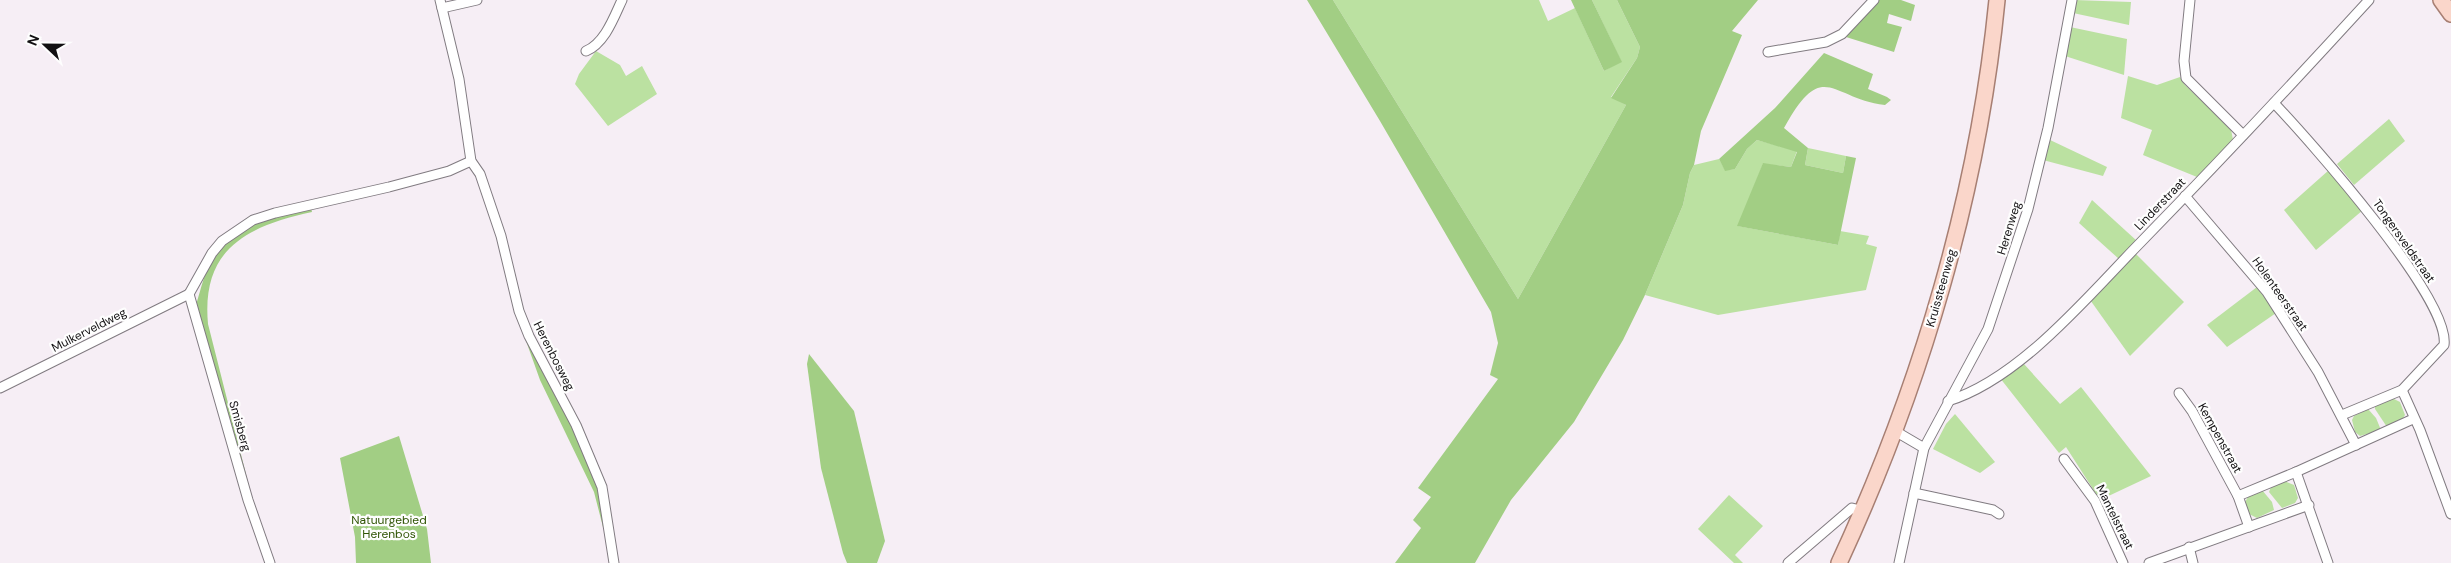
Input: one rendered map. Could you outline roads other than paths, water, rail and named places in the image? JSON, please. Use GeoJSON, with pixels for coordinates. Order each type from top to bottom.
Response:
{"type":"FeatureCollection","features":[{"type":"Feature","properties":{"kind":"main road","name":"Kruissteenweg"},"geometry":{"type":"LineString","coordinates":[[1839,563],[1864,511],[1895,431],[1928,334],[1955,239],[1982,108],[1997,0]]}},
{"type":"Feature","properties":{"kind":"main road"},"geometry":{"type":"LineString","coordinates":[[2441,0],[2451,14]]}},
{"type":"Feature","properties":{"kind":"street"},"geometry":{"type":"LineString","coordinates":[[441,4],[477,0]]}},
{"type":"Feature","properties":{"kind":"street"},"geometry":{"type":"LineString","coordinates":[[586,51],[592,48],[609,28],[622,0]]}},
{"type":"Feature","properties":{"kind":"street"},"geometry":{"type":"LineString","coordinates":[[1768,52],[1826,42],[1842,34],[1874,0]]}},
{"type":"Feature","properties":{"kind":"street","name":"Herenweg"},"geometry":{"type":"LineString","coordinates":[[1899,563],[1924,448],[1988,329],[2028,209],[2048,128],[2072,0]]}},
{"type":"Feature","properties":{"kind":"street"},"geometry":{"type":"LineString","coordinates":[[2190,0],[2184,61],[2186,78],[2242,135]]}},
{"type":"Feature","properties":{"kind":"street","name":"Linderstraat"},"geometry":{"type":"LineString","coordinates":[[1948,401],[1993,379],[2035,348],[2185,196],[2369,0]]}},
{"type":"Feature","properties":{"kind":"street","name":"Herenbosweg"},"geometry":{"type":"LineString","coordinates":[[441,4],[459,79],[471,161],[480,174],[501,236],[519,311],[529,336],[576,425],[602,487],[614,563]]}},
{"type":"Feature","properties":{"kind":"street","name":"Tongersveldstraat"},"geometry":{"type":"LineString","coordinates":[[2274,103],[2329,162],[2378,224],[2425,292],[2439,318],[2446,336],[2444,345],[2402,390]]}},
{"type":"Feature","properties":{"kind":"street"},"geometry":{"type":"LineString","coordinates":[[189,294],[212,253],[222,241],[253,220],[275,212],[432,176],[471,161]]}},
{"type":"Feature","properties":{"kind":"street","name":"Holenteerstraat"},"geometry":{"type":"LineString","coordinates":[[2185,196],[2267,292],[2318,372],[2356,445]]}},
{"type":"Feature","properties":{"kind":"street","name":"Mulkerveldweg"},"geometry":{"type":"LineString","coordinates":[[0,388],[189,294]]}},
{"type":"Feature","properties":{"kind":"street","name":"Smisberg"},"geometry":{"type":"LineString","coordinates":[[189,294],[248,500],[270,563]]}},
{"type":"Feature","properties":{"kind":"street"},"geometry":{"type":"LineString","coordinates":[[2342,415],[2402,390],[2413,419],[2420,430],[2451,514]]}},
{"type":"Feature","properties":{"kind":"street","name":"Kempenstraat"},"geometry":{"type":"LineString","coordinates":[[2179,392],[2192,411],[2238,496],[2249,527]]}},
{"type":"Feature","properties":{"kind":"street"},"geometry":{"type":"LineString","coordinates":[[2238,496],[2413,419]]}},
{"type":"Feature","properties":{"kind":"street"},"geometry":{"type":"LineString","coordinates":[[1895,431],[1924,448]]}},
{"type":"Feature","properties":{"kind":"street","name":"Mantelstraat"},"geometry":{"type":"LineString","coordinates":[[2064,459],[2095,501],[2123,563]]}},
{"type":"Feature","properties":{"kind":"street"},"geometry":{"type":"LineString","coordinates":[[2296,472],[2328,563]]}},
{"type":"Feature","properties":{"kind":"street"},"geometry":{"type":"LineString","coordinates":[[1914,493],[1993,510],[1999,514]]}},
{"type":"Feature","properties":{"kind":"street"},"geometry":{"type":"LineString","coordinates":[[2149,563],[2309,505]]}},
{"type":"Feature","properties":{"kind":"street"},"geometry":{"type":"LineString","coordinates":[[1788,563],[1852,508],[1864,511]]}},
{"type":"Feature","properties":{"kind":"street"},"geometry":{"type":"LineString","coordinates":[[2189,547],[2193,563]]}},
{"type":"Feature","properties":{"kind":"park label","name":"Natuurgebied Herenbos"},"geometry":{"type":"Point","coordinates":[389,527]}}]}
